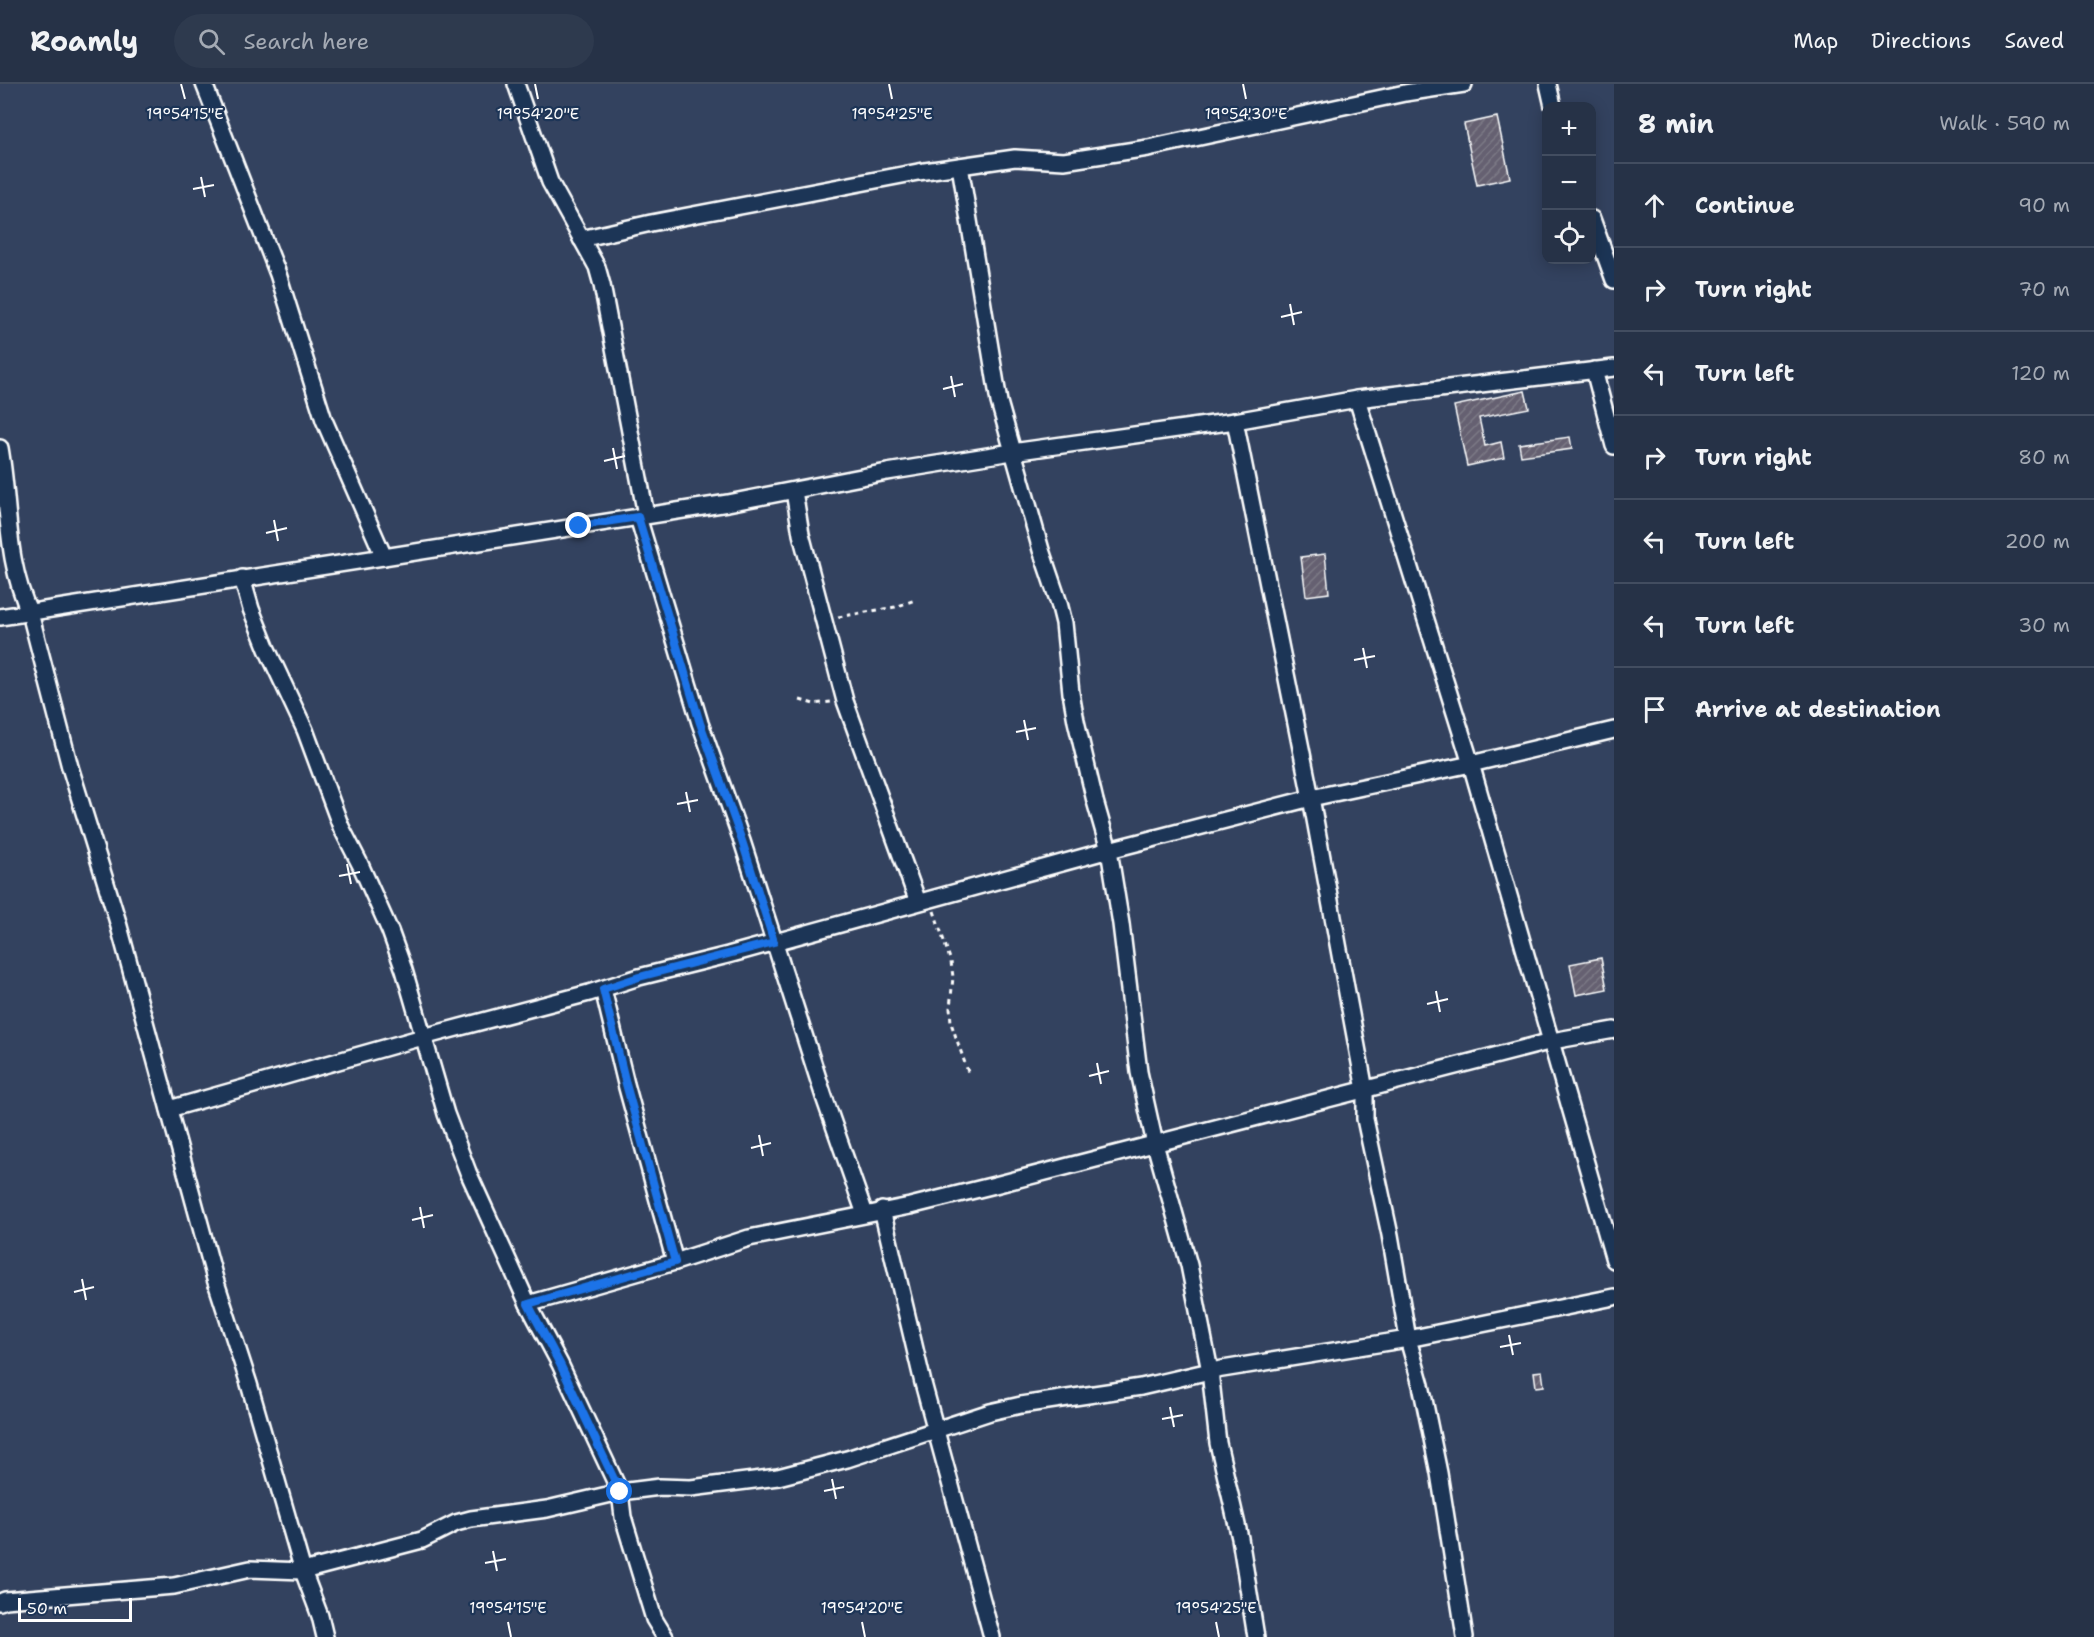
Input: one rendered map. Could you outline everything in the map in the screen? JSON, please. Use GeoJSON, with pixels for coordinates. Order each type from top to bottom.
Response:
{"type":"FeatureCollection","features":[{"type":"Feature","properties":{"kind":"street"},"geometry":{"type":"LineString","coordinates":[[204,84],[278,274],[324,420],[384,557]]}},
{"type":"Feature","properties":{"kind":"street"},"geometry":{"type":"LineString","coordinates":[[516,84],[550,182],[597,267],[603,285],[642,516],[700,723],[742,841],[824,1097],[865,1214]]}},
{"type":"Feature","properties":{"kind":"street"},"geometry":{"type":"LineString","coordinates":[[581,239],[651,222],[902,175],[1015,158],[1064,161],[1148,148],[1405,93],[1464,84]]}},
{"type":"Feature","properties":{"kind":"street"},"geometry":{"type":"LineString","coordinates":[[1548,84],[1552,102]]}},
{"type":"Feature","properties":{"kind":"street"},"geometry":{"type":"LineString","coordinates":[[960,166],[999,402],[1064,622],[1076,721],[1109,850],[1121,924],[1139,1072],[1155,1144],[1189,1265],[1210,1371],[1218,1443],[1240,1538],[1256,1637]]}},
{"type":"Feature","properties":{"kind":"street"},"geometry":{"type":"LineString","coordinates":[[1596,230],[1614,280]]}},
{"type":"Feature","properties":{"kind":"street"},"geometry":{"type":"LineString","coordinates":[[0,617],[642,516],[1012,452],[1234,421],[1357,399],[1614,368]]}},
{"type":"Feature","properties":{"kind":"street"},"geometry":{"type":"LineString","coordinates":[[1594,370],[1614,446]]}},
{"type":"Feature","properties":{"kind":"street"},"geometry":{"type":"LineString","coordinates":[[1357,399],[1471,764],[1614,1260]]}},
{"type":"Feature","properties":{"kind":"street"},"geometry":{"type":"LineString","coordinates":[[1234,421],[1311,798],[1365,1090],[1365,1119],[1388,1225],[1408,1339],[1421,1385],[1439,1473],[1465,1637]]}},
{"type":"Feature","properties":{"kind":"street"},"geometry":{"type":"LineString","coordinates":[[0,448],[15,570],[20,592],[30,614],[70,767],[114,909],[215,1279],[325,1637]]}},
{"type":"Feature","properties":{"kind":"street"},"geometry":{"type":"LineString","coordinates":[[795,491],[801,534],[845,701],[924,900]]}},
{"type":"Feature","properties":{"kind":"street"},"geometry":{"type":"LineString","coordinates":[[242,578],[251,609],[267,649],[305,730],[342,827],[390,932],[446,1114],[468,1172],[528,1304],[560,1364],[620,1492],[623,1517],[654,1619],[666,1637]]}},
{"type":"Feature","properties":{"kind":"street"},"geometry":{"type":"LineString","coordinates":[[169,1109],[423,1036],[1109,850],[1311,798],[1471,764],[1614,730]]}},
{"type":"Feature","properties":{"kind":"street"},"geometry":{"type":"LineString","coordinates":[[603,989],[626,1084],[675,1262]]}},
{"type":"Feature","properties":{"kind":"street"},"geometry":{"type":"LineString","coordinates":[[528,1304],[675,1262],[749,1238],[984,1188],[1552,1041],[1614,1030]]}},
{"type":"Feature","properties":{"kind":"street"},"geometry":{"type":"LineString","coordinates":[[882,1210],[898,1286],[992,1637]]}},
{"type":"Feature","properties":{"kind":"street"},"geometry":{"type":"LineString","coordinates":[[0,1602],[174,1586],[250,1569],[303,1571],[422,1540],[456,1523],[471,1519],[547,1509],[620,1492],[660,1487],[691,1488],[778,1478],[847,1459],[990,1412],[1021,1405],[1141,1387],[1210,1371],[1408,1339],[1614,1297]]}},
{"type":"Feature","properties":{"kind":"path"},"geometry":{"type":"LineString","coordinates":[[824,618],[895,607],[915,600]]}},
{"type":"Feature","properties":{"kind":"path"},"geometry":{"type":"LineString","coordinates":[[800,700],[814,704],[845,701]]}},
{"type":"Feature","properties":{"kind":"path"},"geometry":{"type":"LineString","coordinates":[[924,900],[951,962],[953,977],[951,1023],[969,1075]]}},
{"type":"Feature","properties":{"kind":"building"},"geometry":{"type":"Polygon","coordinates":[[[1497,117],[1510,178],[1477,185],[1464,124],[1497,117]]]}},
{"type":"Feature","properties":{"kind":"building"},"geometry":{"type":"Polygon","coordinates":[[[1525,391],[1529,408],[1479,418],[1485,446],[1501,442],[1504,458],[1467,466],[1454,406],[1525,391]]]}},
{"type":"Feature","properties":{"kind":"building"},"geometry":{"type":"Polygon","coordinates":[[[1570,437],[1572,449],[1521,456],[1519,444],[1570,437]]]}},
{"type":"Feature","properties":{"kind":"building"},"geometry":{"type":"Polygon","coordinates":[[[1325,554],[1329,593],[1306,596],[1301,557],[1325,554]]]}},
{"type":"Feature","properties":{"kind":"building"},"geometry":{"type":"Polygon","coordinates":[[[1601,958],[1607,989],[1576,995],[1570,964],[1601,958]]]}},
{"type":"Feature","properties":{"kind":"building"},"geometry":{"type":"Polygon","coordinates":[[[1542,1371],[1544,1386],[1536,1387],[1534,1372],[1542,1371]]]}},
{"type":"Feature","properties":{"kind":"route"},"geometry":{"type":"LineString","coordinates":[[579,526],[638,517],[700,723],[742,841],[774,942],[639,977],[603,989],[626,1084],[675,1262],[528,1304],[560,1364],[620,1492]]}}]}
